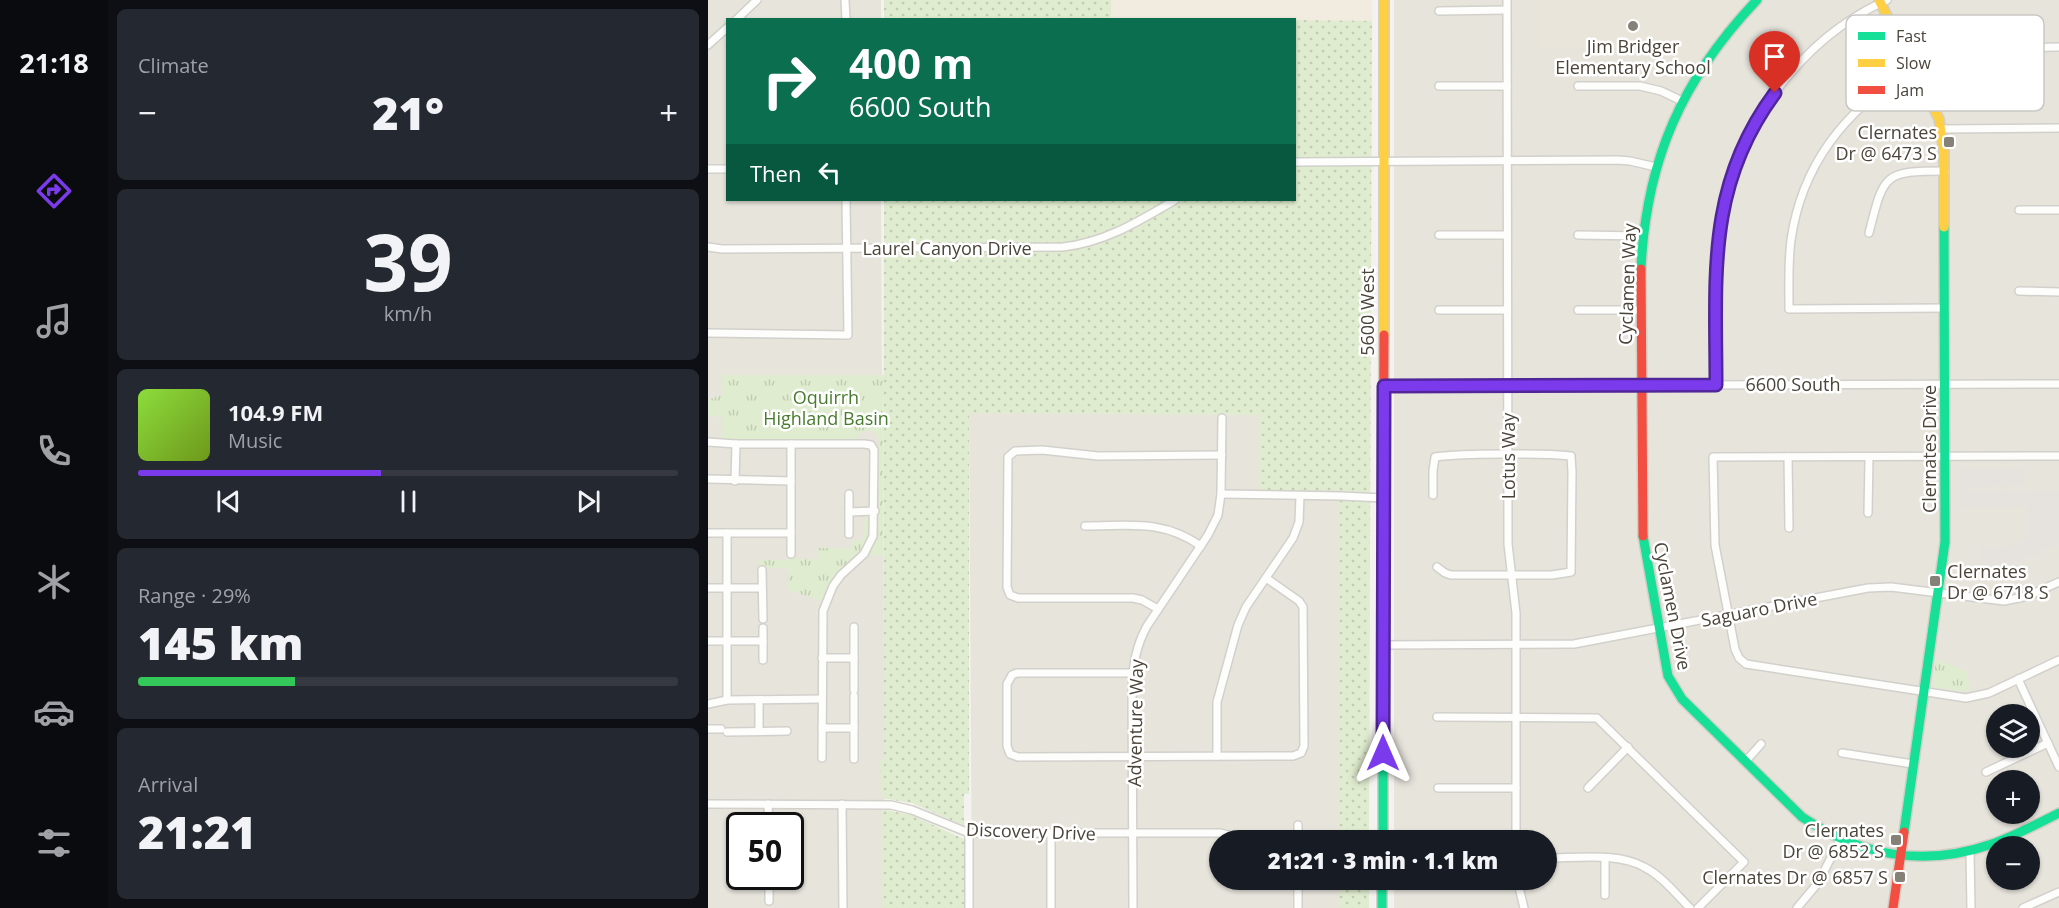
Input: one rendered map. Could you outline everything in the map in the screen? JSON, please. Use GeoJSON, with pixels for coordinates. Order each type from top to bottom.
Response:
{"type":"FeatureCollection","features":[{"type":"Feature","properties":{"kind":"street"},"geometry":{"type":"LineString","coordinates":[[738,18],[757,0]]}},
{"type":"Feature","properties":{"kind":"street"},"geometry":{"type":"LineString","coordinates":[[845,0],[846,18]]}},
{"type":"Feature","properties":{"kind":"street","name":"5600 West"},"geometry":{"type":"LineString","coordinates":[[1383,830],[1384,0]]}},
{"type":"Feature","properties":{"kind":"street","name":"Lotus Way"},"geometry":{"type":"LineString","coordinates":[[1507,0],[1508,544],[1516,613],[1516,830]]}},
{"type":"Feature","properties":{"kind":"street","name":"Cyclamen Way"},"geometry":{"type":"LineString","coordinates":[[1641,385],[1643,236],[1648,198],[1656,167],[1682,101],[1716,47],[1758,0]]}},
{"type":"Feature","properties":{"kind":"street"},"geometry":{"type":"LineString","coordinates":[[1861,15],[1882,1]]}},
{"type":"Feature","properties":{"kind":"street","name":"Clernates Drive"},"geometry":{"type":"LineString","coordinates":[[1882,1],[1889,15]]}},
{"type":"Feature","properties":{"kind":"street"},"geometry":{"type":"LineString","coordinates":[[1439,11],[1506,10]]}},
{"type":"Feature","properties":{"kind":"street"},"geometry":{"type":"LineString","coordinates":[[1716,385],[1716,267],[1719,228],[1730,180],[1742,148],[1763,109],[1802,60],[1846,25]]}},
{"type":"Feature","properties":{"kind":"street"},"geometry":{"type":"LineString","coordinates":[[708,45],[726,29]]}},
{"type":"Feature","properties":{"kind":"street"},"geometry":{"type":"LineString","coordinates":[[2044,47],[2059,47]]}},
{"type":"Feature","properties":{"kind":"street"},"geometry":{"type":"LineString","coordinates":[[1439,86],[1507,86]]}},
{"type":"Feature","properties":{"kind":"street"},"geometry":{"type":"LineString","coordinates":[[1578,86],[1640,86],[1661,91],[1682,101]]}},
{"type":"Feature","properties":{"kind":"street"},"geometry":{"type":"LineString","coordinates":[[1856,111],[1838,130],[1815,167],[1799,205],[1791,241],[1789,309],[1945,308]]}},
{"type":"Feature","properties":{"kind":"street","name":"Clernates Drive"},"geometry":{"type":"LineString","coordinates":[[1893,908],[1945,542],[1945,171],[1942,129],[1936,111]]}},
{"type":"Feature","properties":{"kind":"street"},"geometry":{"type":"LineString","coordinates":[[1942,129],[2059,128]]}},
{"type":"Feature","properties":{"kind":"street"},"geometry":{"type":"LineString","coordinates":[[1296,162],[1624,160],[1656,167]]}},
{"type":"Feature","properties":{"kind":"street"},"geometry":{"type":"LineString","coordinates":[[708,169],[726,169]]}},
{"type":"Feature","properties":{"kind":"street"},"geometry":{"type":"LineString","coordinates":[[1869,232],[1878,197],[1890,179],[1905,172],[1945,171]]}},
{"type":"Feature","properties":{"kind":"street"},"geometry":{"type":"LineString","coordinates":[[708,333],[848,335],[846,201]]}},
{"type":"Feature","properties":{"kind":"street","name":"Laurel Canyon Drive"},"geometry":{"type":"LineString","coordinates":[[708,247],[847,249],[1074,246],[1116,233],[1173,201]]}},
{"type":"Feature","properties":{"kind":"street"},"geometry":{"type":"LineString","coordinates":[[2019,210],[2059,210]]}},
{"type":"Feature","properties":{"kind":"street"},"geometry":{"type":"LineString","coordinates":[[1439,235],[1507,235]]}},
{"type":"Feature","properties":{"kind":"street"},"geometry":{"type":"LineString","coordinates":[[1578,235],[1643,236]]}},
{"type":"Feature","properties":{"kind":"street"},"geometry":{"type":"LineString","coordinates":[[2019,291],[2059,292]]}},
{"type":"Feature","properties":{"kind":"street"},"geometry":{"type":"LineString","coordinates":[[1439,310],[1508,310]]}},
{"type":"Feature","properties":{"kind":"street"},"geometry":{"type":"LineString","coordinates":[[1578,310],[1641,310]]}},
{"type":"Feature","properties":{"kind":"street","name":"6600 South"},"geometry":{"type":"LineString","coordinates":[[1384,386],[2059,384]]}},
{"type":"Feature","properties":{"kind":"street","name":"Cyclamen Drive"},"geometry":{"type":"LineString","coordinates":[[1641,385],[1642,529],[1666,669],[1674,688],[1745,762],[1794,810],[1820,829],[1862,848],[1899,856],[1939,856],[1970,851],[1995,843],[2059,813]]}},
{"type":"Feature","properties":{"kind":"street","name":"Adventure Way"},"geometry":{"type":"LineString","coordinates":[[1133,908],[1133,673],[1140,640],[1215,522],[1221,494],[1222,418]]}},
{"type":"Feature","properties":{"kind":"street"},"geometry":{"type":"LineString","coordinates":[[708,442],[869,444],[874,453],[874,532],[868,548],[838,579],[826,600],[823,616],[822,758]]}},
{"type":"Feature","properties":{"kind":"street"},"geometry":{"type":"LineString","coordinates":[[735,481],[736,444]]}},
{"type":"Feature","properties":{"kind":"street"},"geometry":{"type":"LineString","coordinates":[[791,444],[791,554]]}},
{"type":"Feature","properties":{"kind":"street"},"geometry":{"type":"LineString","coordinates":[[1158,609],[1133,597],[1016,598],[1010,595],[1007,587],[1007,462],[1010,454],[1017,451],[1042,450],[1098,456],[1222,455]]}},
{"type":"Feature","properties":{"kind":"street"},"geometry":{"type":"LineString","coordinates":[[1433,495],[1433,471],[1436,457],[1508,454],[1571,456],[1571,573],[1451,575],[1437,567]]}},
{"type":"Feature","properties":{"kind":"street"},"geometry":{"type":"LineString","coordinates":[[2059,456],[1713,457],[1715,545],[1737,654],[1746,664],[1924,692],[1974,697],[1989,693],[2059,660]]}},
{"type":"Feature","properties":{"kind":"street"},"geometry":{"type":"LineString","coordinates":[[1788,457],[1789,528]]}},
{"type":"Feature","properties":{"kind":"street"},"geometry":{"type":"LineString","coordinates":[[1868,513],[1869,457]]}},
{"type":"Feature","properties":{"kind":"street"},"geometry":{"type":"LineString","coordinates":[[708,479],[791,481]]}},
{"type":"Feature","properties":{"kind":"street"},"geometry":{"type":"LineString","coordinates":[[849,494],[849,534]]}},
{"type":"Feature","properties":{"kind":"street"},"geometry":{"type":"LineString","coordinates":[[1221,494],[1383,498]]}},
{"type":"Feature","properties":{"kind":"street"},"geometry":{"type":"LineString","coordinates":[[1217,756],[1219,694],[1242,616],[1295,534],[1300,517],[1300,496]]}},
{"type":"Feature","properties":{"kind":"street"},"geometry":{"type":"LineString","coordinates":[[849,512],[874,512]]}},
{"type":"Feature","properties":{"kind":"street"},"geometry":{"type":"LineString","coordinates":[[1085,526],[1156,526],[1176,532],[1201,546]]}},
{"type":"Feature","properties":{"kind":"street"},"geometry":{"type":"LineString","coordinates":[[708,533],[791,533]]}},
{"type":"Feature","properties":{"kind":"street"},"geometry":{"type":"LineString","coordinates":[[727,533],[727,700]]}},
{"type":"Feature","properties":{"kind":"street"},"geometry":{"type":"LineString","coordinates":[[762,570],[763,619]]}},
{"type":"Feature","properties":{"kind":"street"},"geometry":{"type":"LineString","coordinates":[[1133,673],[1017,673],[1010,676],[1007,684],[1007,746],[1011,755],[1293,756],[1301,753],[1304,746],[1303,607],[1299,601],[1266,578]]}},
{"type":"Feature","properties":{"kind":"street","name":"Saguaro Drive"},"geometry":{"type":"LineString","coordinates":[[1383,645],[1574,645],[1881,586],[2004,601],[2028,596],[2059,582]]}},
{"type":"Feature","properties":{"kind":"street"},"geometry":{"type":"LineString","coordinates":[[708,588],[762,588]]}},
{"type":"Feature","properties":{"kind":"street"},"geometry":{"type":"LineString","coordinates":[[854,627],[854,759]]}},
{"type":"Feature","properties":{"kind":"street"},"geometry":{"type":"LineString","coordinates":[[763,628],[763,660]]}},
{"type":"Feature","properties":{"kind":"street"},"geometry":{"type":"LineString","coordinates":[[708,641],[763,641]]}},
{"type":"Feature","properties":{"kind":"street"},"geometry":{"type":"LineString","coordinates":[[822,658],[854,658]]}},
{"type":"Feature","properties":{"kind":"street"},"geometry":{"type":"LineString","coordinates":[[2018,679],[2059,767]]}},
{"type":"Feature","properties":{"kind":"street"},"geometry":{"type":"LineString","coordinates":[[708,704],[727,700],[822,699]]}},
{"type":"Feature","properties":{"kind":"street"},"geometry":{"type":"LineString","coordinates":[[759,700],[759,731]]}},
{"type":"Feature","properties":{"kind":"street"},"geometry":{"type":"LineString","coordinates":[[1437,717],[1597,718],[1743,862],[1698,908]]}},
{"type":"Feature","properties":{"kind":"street"},"geometry":{"type":"LineString","coordinates":[[822,728],[854,728]]}},
{"type":"Feature","properties":{"kind":"street"},"geometry":{"type":"LineString","coordinates":[[708,729],[787,731]]}},
{"type":"Feature","properties":{"kind":"street"},"geometry":{"type":"LineString","coordinates":[[1990,770],[2048,743]]}},
{"type":"Feature","properties":{"kind":"street"},"geometry":{"type":"LineString","coordinates":[[1745,762],[1761,744]]}},
{"type":"Feature","properties":{"kind":"street"},"geometry":{"type":"LineString","coordinates":[[1588,788],[1628,747]]}},
{"type":"Feature","properties":{"kind":"street"},"geometry":{"type":"LineString","coordinates":[[1842,753],[1913,764]]}},
{"type":"Feature","properties":{"kind":"street"},"geometry":{"type":"LineString","coordinates":[[1438,788],[1516,788]]}},
{"type":"Feature","properties":{"kind":"street","name":"Discovery Drive"},"geometry":{"type":"LineString","coordinates":[[708,804],[902,806],[969,833],[1209,832]]}},
{"type":"Feature","properties":{"kind":"street"},"geometry":{"type":"LineString","coordinates":[[768,804],[768,812]]}},
{"type":"Feature","properties":{"kind":"street"},"geometry":{"type":"LineString","coordinates":[[842,804],[843,908]]}},
{"type":"Feature","properties":{"kind":"street"},"geometry":{"type":"LineString","coordinates":[[1298,825],[1298,830]]}},
{"type":"Feature","properties":{"kind":"street"},"geometry":{"type":"LineString","coordinates":[[969,833],[969,908]]}},
{"type":"Feature","properties":{"kind":"street"},"geometry":{"type":"LineString","coordinates":[[1051,833],[1051,908]]}},
{"type":"Feature","properties":{"kind":"street"},"geometry":{"type":"LineString","coordinates":[[1803,906],[1840,840]]}},
{"type":"Feature","properties":{"kind":"street"},"geometry":{"type":"LineString","coordinates":[[1970,851],[1971,908]]}},
{"type":"Feature","properties":{"kind":"street"},"geometry":{"type":"LineString","coordinates":[[1557,858],[1627,860],[1645,867],[1661,879],[1690,908]]}},
{"type":"Feature","properties":{"kind":"street"},"geometry":{"type":"LineString","coordinates":[[1605,858],[1605,895]]}},
{"type":"Feature","properties":{"kind":"street"},"geometry":{"type":"LineString","coordinates":[[770,890],[770,902]]}},
{"type":"Feature","properties":{"kind":"street"},"geometry":{"type":"LineString","coordinates":[[1298,890],[1298,908]]}},
{"type":"Feature","properties":{"kind":"street"},"geometry":{"type":"LineString","coordinates":[[1383,890],[1383,908]]}},
{"type":"Feature","properties":{"kind":"street"},"geometry":{"type":"LineString","coordinates":[[1520,890],[1524,908]]}},
{"type":"Feature","properties":{"kind":"street"},"geometry":{"type":"LineString","coordinates":[[2023,908],[2059,892]]}},
{"type":"Feature","properties":{"kind":"shaded area"},"geometry":{"type":"Polygon","coordinates":[[[708,0],[881,0],[881,18],[726,18],[726,201],[881,201],[885,908],[708,908],[708,0]]]}},
{"type":"Feature","properties":{"kind":"shaded area"},"geometry":{"type":"Polygon","coordinates":[[[1111,0],[1372,0],[1372,21],[1296,20],[1296,18],[1111,18],[1111,0]]]}},
{"type":"Feature","properties":{"kind":"shaded area"},"geometry":{"type":"Polygon","coordinates":[[[1394,0],[2059,0],[2059,908],[1394,908],[1394,890],[1557,890],[1557,830],[1394,830],[1394,0]]]}},
{"type":"Feature","properties":{"kind":"shaded area","name":"Jim Bridger Elementary School"},"geometry":{"type":"Polygon","coordinates":[[[1540,0],[1751,0],[1710,45],[1693,69],[1660,48],[1540,48],[1540,0]]]}},
{"type":"Feature","properties":{"kind":"shaded area"},"geometry":{"type":"Polygon","coordinates":[[[969,412],[1260,415],[1339,490],[1339,830],[1209,830],[1209,890],[1339,890],[1339,908],[972,908],[969,412]]]}},
{"type":"Feature","properties":{"kind":"shaded area"},"geometry":{"type":"Polygon","coordinates":[[[1960,470],[2024,470],[2024,486],[1966,487],[1966,491],[2059,490],[2059,543],[2016,563],[1982,564],[1981,547],[2013,546],[2027,538],[2027,506],[1960,506],[1960,470]]]}},
{"type":"Feature","properties":{"kind":"green space"},"geometry":{"type":"Polygon","coordinates":[[[884,0],[1111,0],[1111,18],[884,18],[884,0]]]}},
{"type":"Feature","properties":{"kind":"green space"},"geometry":{"type":"Polygon","coordinates":[[[1296,20],[1372,21],[1369,830],[1339,830],[1339,490],[1260,490],[1260,415],[969,413],[969,794],[964,794],[964,826],[912,803],[881,798],[880,761],[883,761],[884,201],[1296,201],[1296,20]]]}},
{"type":"Feature","properties":{"kind":"green space","name":"Oquirrh Highland Basin"},"geometry":{"type":"Polygon","coordinates":[[[722,375],[884,375],[883,555],[868,555],[874,543],[879,515],[879,440],[875,433],[865,431],[851,441],[721,440],[722,417],[708,416],[708,400],[721,395],[722,375]]]}},
{"type":"Feature","properties":{"kind":"green space"},"geometry":{"type":"Polygon","coordinates":[[[865,515],[869,518],[870,528],[865,544],[833,579],[822,601],[788,590],[788,568],[758,568],[759,560],[787,560],[787,557],[795,556],[795,559],[817,559],[817,548],[851,548],[851,540],[863,540],[865,515]]]}},
{"type":"Feature","properties":{"kind":"green space"},"geometry":{"type":"Polygon","coordinates":[[[1936,659],[1967,672],[1970,692],[1933,687],[1936,659]]]}},
{"type":"Feature","properties":{"kind":"green space"},"geometry":{"type":"Polygon","coordinates":[[[881,809],[911,815],[964,839],[966,844],[966,908],[882,908],[881,809]]]}},
{"type":"Feature","properties":{"kind":"green space"},"geometry":{"type":"Polygon","coordinates":[[[1339,890],[1369,890],[1369,908],[1339,908],[1339,890]]]}},
{"type":"Feature","properties":{"kind":"traffic: fast"},"geometry":{"type":"LineString","coordinates":[[1641,269],[1644,229],[1651,192],[1660,157],[1673,123],[1708,60],[1757,0]]}},
{"type":"Feature","properties":{"kind":"traffic: fast"},"geometry":{"type":"LineString","coordinates":[[1904,832],[1945,542],[1944,227]]}},
{"type":"Feature","properties":{"kind":"traffic: fast"},"geometry":{"type":"LineString","coordinates":[[1383,528],[1383,830]]}},
{"type":"Feature","properties":{"kind":"traffic: fast"},"geometry":{"type":"LineString","coordinates":[[1643,536],[1668,676],[1682,699],[1802,817],[1847,841],[1870,849],[1917,856],[1942,855],[1992,844],[2018,834],[2059,813]]}},
{"type":"Feature","properties":{"kind":"traffic: fast"},"geometry":{"type":"LineString","coordinates":[[1382,890],[1382,908]]}},
{"type":"Feature","properties":{"kind":"traffic: slow"},"geometry":{"type":"LineString","coordinates":[[1384,0],[1384,335]]}},
{"type":"Feature","properties":{"kind":"traffic: slow"},"geometry":{"type":"LineString","coordinates":[[1879,0],[1887,15]]}},
{"type":"Feature","properties":{"kind":"traffic: slow"},"geometry":{"type":"LineString","coordinates":[[1935,111],[1939,119],[1944,152],[1944,227]]}},
{"type":"Feature","properties":{"kind":"traffic: jam"},"geometry":{"type":"LineString","coordinates":[[1641,269],[1643,536]]}},
{"type":"Feature","properties":{"kind":"traffic: jam"},"geometry":{"type":"LineString","coordinates":[[1383,528],[1384,335]]}},
{"type":"Feature","properties":{"kind":"traffic: jam"},"geometry":{"type":"LineString","coordinates":[[1893,908],[1904,832]]}},
{"type":"Feature","properties":{"kind":"place","name":"Jim Bridger Elementary School"},"geometry":{"type":"Point","coordinates":[1633,26]}},
{"type":"Feature","properties":{"kind":"place","name":"Clernates Dr @ 6473 S"},"geometry":{"type":"Point","coordinates":[1949,142]}},
{"type":"Feature","properties":{"kind":"place","name":"Clernates Dr @ 6718 S"},"geometry":{"type":"Point","coordinates":[1935,581]}},
{"type":"Feature","properties":{"kind":"place","name":"Clernates Dr @ 6852 S"},"geometry":{"type":"Point","coordinates":[1896,840]}},
{"type":"Feature","properties":{"kind":"place","name":"Clernates Dr @ 6857 S"},"geometry":{"type":"Point","coordinates":[1900,877]}},
{"type":"Feature","properties":{"kind":"route"},"geometry":{"type":"LineString","coordinates":[[1383,753],[1384,386],[1716,385],[1716,267],[1724,201],[1742,148],[1752,127],[1775,93]]}}]}
